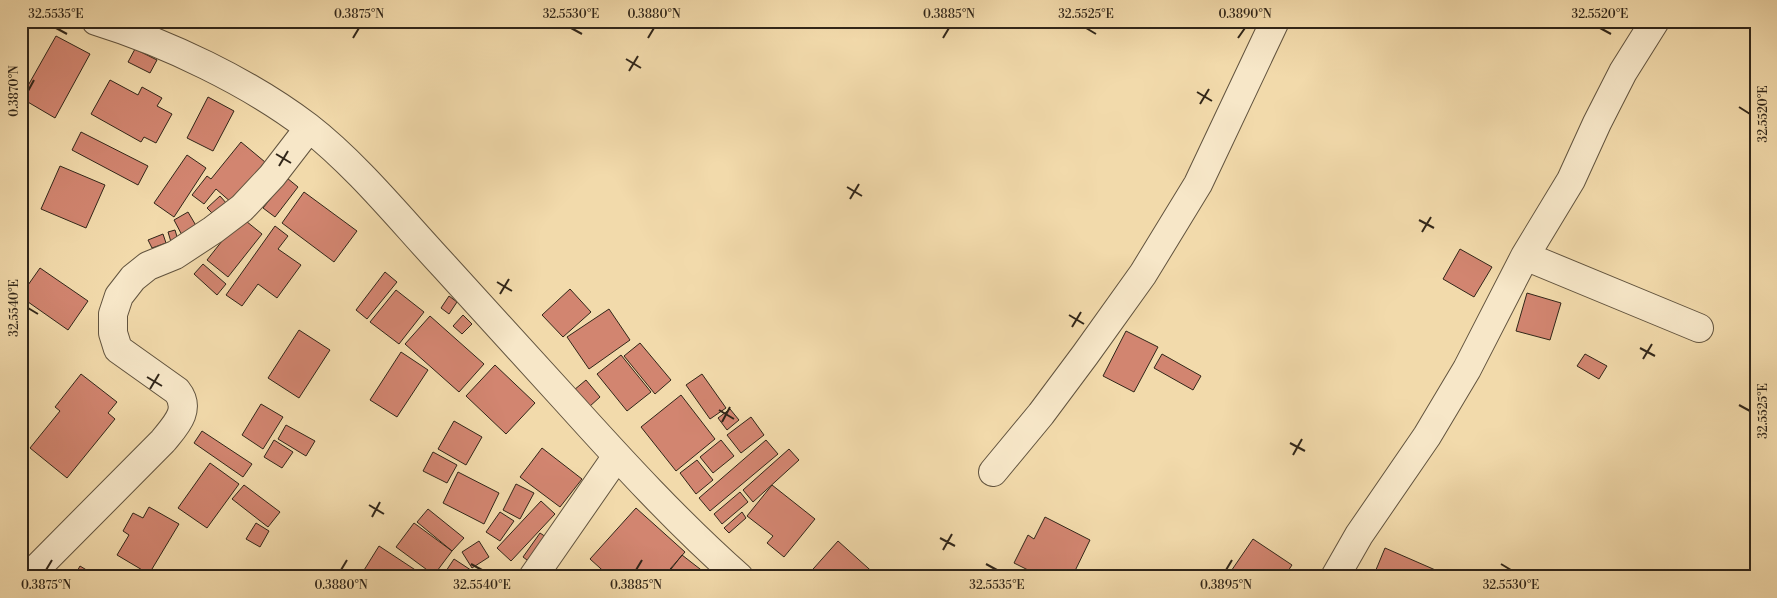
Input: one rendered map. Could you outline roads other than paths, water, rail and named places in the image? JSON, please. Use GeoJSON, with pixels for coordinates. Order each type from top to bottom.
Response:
{"type":"FeatureCollection","features":[{"type":"Feature","properties":{"kind":"street"},"geometry":{"type":"LineString","coordinates":[[96,21],[124,30],[215,70],[269,99],[309,128],[344,159],[399,217],[617,456],[712,553],[739,577]]}},
{"type":"Feature","properties":{"kind":"street"},"geometry":{"type":"LineString","coordinates":[[993,472],[1041,414],[1142,274],[1198,184],[1275,21]]}},
{"type":"Feature","properties":{"kind":"street"},"geometry":{"type":"LineString","coordinates":[[1335,577],[1359,535],[1427,436],[1467,369],[1525,256],[1571,180],[1623,72],[1655,21]]}},
{"type":"Feature","properties":{"kind":"street"},"geometry":{"type":"LineString","coordinates":[[28,577],[163,441],[181,416],[184,407],[182,397],[177,390],[118,348],[113,333],[113,314],[119,296],[133,278],[148,266],[175,255],[242,208],[272,176],[309,128]]}},
{"type":"Feature","properties":{"kind":"street"},"geometry":{"type":"LineString","coordinates":[[1525,256],[1700,328]]}},
{"type":"Feature","properties":{"kind":"street"},"geometry":{"type":"LineString","coordinates":[[534,577],[617,456]]}}]}
